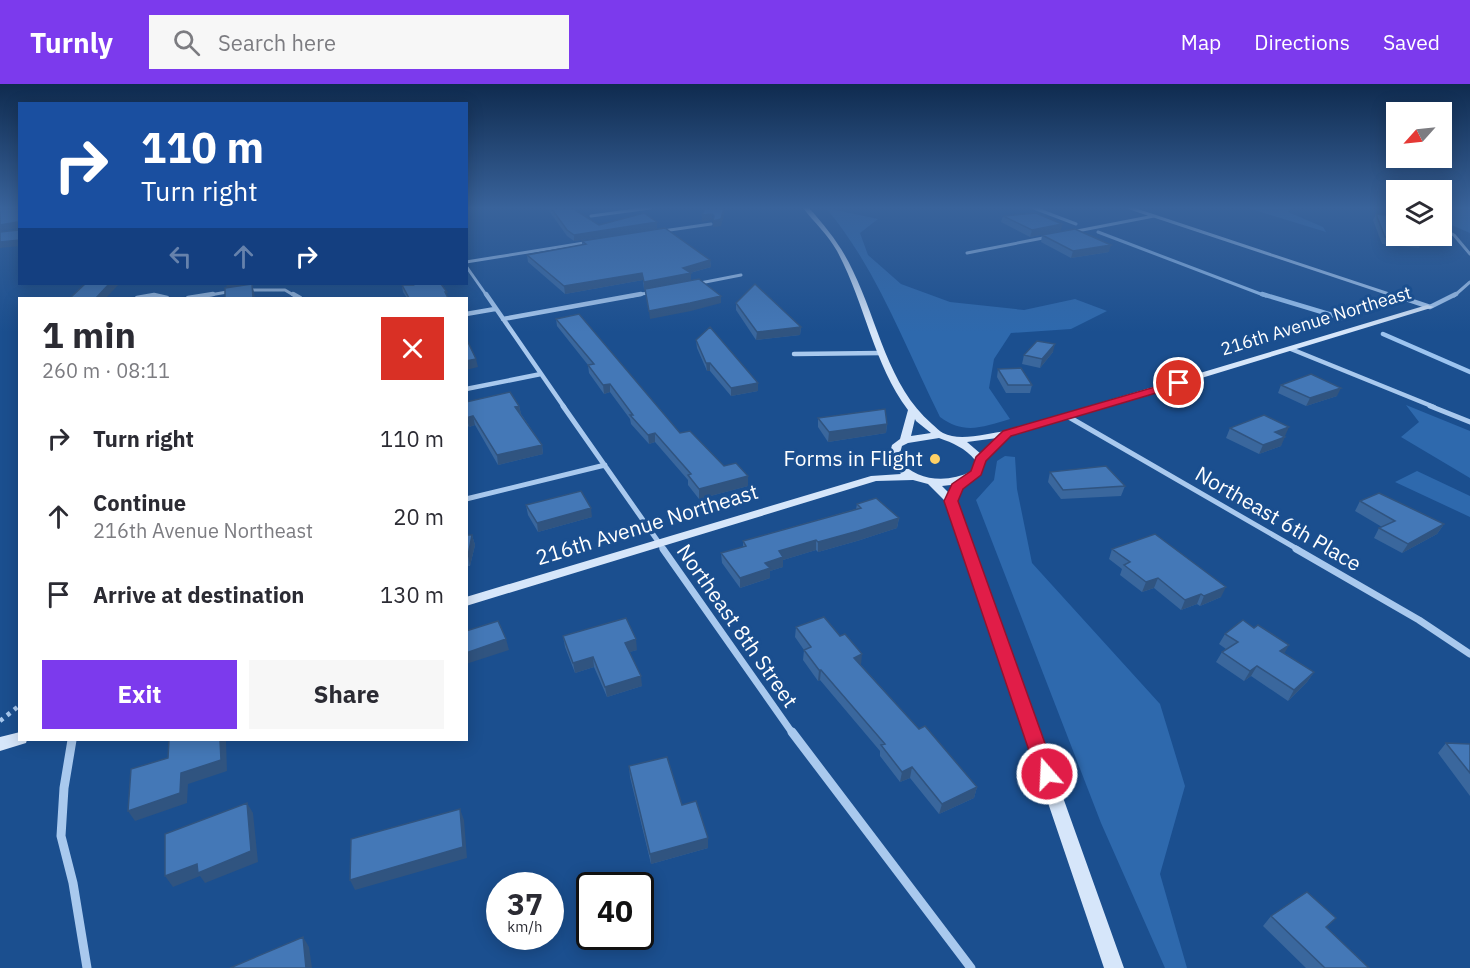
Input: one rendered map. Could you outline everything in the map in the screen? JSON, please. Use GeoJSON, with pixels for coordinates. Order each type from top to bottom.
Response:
{"type":"FeatureCollection","features":[{"type":"Feature","properties":{"kind":"street"},"geometry":{"type":"LineString","coordinates":[[468,261],[545,249]]}},
{"type":"Feature","properties":{"kind":"street"},"geometry":{"type":"LineString","coordinates":[[839,249],[882,353],[912,412],[923,425],[939,435],[971,448],[980,460]]}},
{"type":"Feature","properties":{"kind":"street"},"geometry":{"type":"LineString","coordinates":[[967,253],[986,249]]}},
{"type":"Feature","properties":{"kind":"street"},"geometry":{"type":"LineString","coordinates":[[1255,249],[1430,307],[1455,295],[1470,282]]}},
{"type":"Feature","properties":{"kind":"street","name":"Northeast 8th Street"},"geometry":{"type":"LineString","coordinates":[[468,269],[780,716],[971,968]]}},
{"type":"Feature","properties":{"kind":"street"},"geometry":{"type":"LineString","coordinates":[[691,284],[741,275]]}},
{"type":"Feature","properties":{"kind":"street"},"geometry":{"type":"LineString","coordinates":[[197,297],[270,289],[285,290],[298,297]]}},
{"type":"Feature","properties":{"kind":"street"},"geometry":{"type":"LineString","coordinates":[[503,319],[657,291]]}},
{"type":"Feature","properties":{"kind":"street"},"geometry":{"type":"LineString","coordinates":[[145,297],[160,295],[165,297]]}},
{"type":"Feature","properties":{"kind":"street","name":"216th Avenue Northeast"},"geometry":{"type":"LineString","coordinates":[[956,440],[1007,434],[1430,307]]}},
{"type":"Feature","properties":{"kind":"street"},"geometry":{"type":"LineString","coordinates":[[468,314],[495,309]]}},
{"type":"Feature","properties":{"kind":"street"},"geometry":{"type":"LineString","coordinates":[[1291,350],[1470,422]]}},
{"type":"Feature","properties":{"kind":"street"},"geometry":{"type":"LineString","coordinates":[[794,354],[882,353]]}},
{"type":"Feature","properties":{"kind":"street"},"geometry":{"type":"LineString","coordinates":[[468,389],[541,374]]}},
{"type":"Feature","properties":{"kind":"street","name":"216th Avenue Northeast"},"geometry":{"type":"LineString","coordinates":[[875,478],[886,469],[892,460],[897,445],[905,440],[912,412]]}},
{"type":"Feature","properties":{"kind":"street","name":"Northeast 6th Place"},"geometry":{"type":"LineString","coordinates":[[1067,416],[1419,620],[1470,654]]}},
{"type":"Feature","properties":{"kind":"street","name":"216th Avenue Northeast"},"geometry":{"type":"LineString","coordinates":[[951,501],[957,487],[977,473],[980,460],[1007,434]]}},
{"type":"Feature","properties":{"kind":"street"},"geometry":{"type":"LineString","coordinates":[[905,440],[939,435]]}},
{"type":"Feature","properties":{"kind":"street"},"geometry":{"type":"LineString","coordinates":[[892,460],[899,469],[912,477],[932,482],[969,478]]}},
{"type":"Feature","properties":{"kind":"street"},"geometry":{"type":"LineString","coordinates":[[468,499],[605,465]]}},
{"type":"Feature","properties":{"kind":"street","name":"216th Avenue Northeast"},"geometry":{"type":"LineString","coordinates":[[468,601],[875,478],[912,477]]}},
{"type":"Feature","properties":{"kind":"street"},"geometry":{"type":"LineString","coordinates":[[932,482],[951,501],[1114,968]]}},
{"type":"Feature","properties":{"kind":"street"},"geometry":{"type":"LineString","coordinates":[[0,744],[18,739]]}},
{"type":"Feature","properties":{"kind":"street"},"geometry":{"type":"LineString","coordinates":[[72,741],[64,788],[61,836],[73,883],[87,968]]}},
{"type":"Feature","properties":{"kind":"path"},"geometry":{"type":"LineString","coordinates":[[0,721],[18,707]]}},
{"type":"Feature","properties":{"kind":"shaded area"},"geometry":{"type":"Polygon","coordinates":[[[856,249],[866,249],[868,255],[901,284],[950,302],[1024,310],[1075,299],[1107,311],[1071,329],[1011,333],[994,359],[989,388],[1010,419],[982,427],[966,428],[949,423],[940,417],[889,309],[856,249]]]}},
{"type":"Feature","properties":{"kind":"shaded area"},"geometry":{"type":"Polygon","coordinates":[[[1406,405],[1470,431],[1470,478],[1401,437],[1419,422],[1406,405]]]}},
{"type":"Feature","properties":{"kind":"shaded area"},"geometry":{"type":"Polygon","coordinates":[[[1005,456],[1015,457],[1017,489],[1032,563],[1160,704],[1185,786],[1160,874],[1187,968],[1165,968],[1101,823],[976,500],[994,480],[997,461],[1005,456]]]}},
{"type":"Feature","properties":{"kind":"shaded area"},"geometry":{"type":"Polygon","coordinates":[[[1417,471],[1470,496],[1470,517],[1395,482],[1417,471]]]}},
{"type":"Feature","properties":{"kind":"building"},"geometry":{"type":"Polygon","coordinates":[[[558,249],[695,249],[710,260],[683,268],[691,273],[644,282],[642,273],[564,286],[527,255],[558,249]]]}},
{"type":"Feature","properties":{"kind":"building"},"geometry":{"type":"Polygon","coordinates":[[[699,279],[721,296],[649,311],[645,289],[699,279]]]}},
{"type":"Feature","properties":{"kind":"building"},"geometry":{"type":"Polygon","coordinates":[[[755,284],[801,327],[757,332],[736,303],[755,284]]]}},
{"type":"Feature","properties":{"kind":"building"},"geometry":{"type":"Polygon","coordinates":[[[84,285],[108,285],[97,297],[71,297],[84,285]]]}},
{"type":"Feature","properties":{"kind":"building"},"geometry":{"type":"Polygon","coordinates":[[[252,285],[253,297],[225,297],[225,288],[252,285]]]}},
{"type":"Feature","properties":{"kind":"building"},"geometry":{"type":"Polygon","coordinates":[[[402,285],[442,285],[448,297],[408,297],[402,285]]]}},
{"type":"Feature","properties":{"kind":"building"},"geometry":{"type":"Polygon","coordinates":[[[579,314],[680,433],[690,431],[724,466],[736,463],[748,476],[699,489],[688,475],[691,474],[655,433],[648,435],[630,415],[633,415],[610,384],[603,385],[588,365],[594,364],[556,319],[579,314]]]}},
{"type":"Feature","properties":{"kind":"building"},"geometry":{"type":"Polygon","coordinates":[[[710,327],[758,383],[731,388],[710,363],[706,363],[696,340],[710,327]]]}},
{"type":"Feature","properties":{"kind":"building"},"geometry":{"type":"Polygon","coordinates":[[[1037,341],[1055,344],[1042,359],[1024,355],[1037,341]]]}},
{"type":"Feature","properties":{"kind":"building"},"geometry":{"type":"Polygon","coordinates":[[[468,342],[476,359],[468,361],[468,342]]]}},
{"type":"Feature","properties":{"kind":"building"},"geometry":{"type":"Polygon","coordinates":[[[1021,368],[1032,385],[1008,385],[998,369],[1021,368]]]}},
{"type":"Feature","properties":{"kind":"building"},"geometry":{"type":"Polygon","coordinates":[[[1311,374],[1341,388],[1310,398],[1281,385],[1311,374]]]}},
{"type":"Feature","properties":{"kind":"building"},"geometry":{"type":"Polygon","coordinates":[[[510,392],[519,406],[515,407],[542,445],[497,455],[473,416],[468,417],[468,402],[510,392]]]}},
{"type":"Feature","properties":{"kind":"building"},"geometry":{"type":"Polygon","coordinates":[[[885,409],[887,424],[829,432],[818,418],[885,409]]]}},
{"type":"Feature","properties":{"kind":"building"},"geometry":{"type":"Polygon","coordinates":[[[1264,415],[1289,427],[1275,432],[1285,437],[1263,445],[1230,428],[1264,415]]]}},
{"type":"Feature","properties":{"kind":"building"},"geometry":{"type":"Polygon","coordinates":[[[1106,466],[1125,486],[1063,490],[1050,472],[1106,466]]]}},
{"type":"Feature","properties":{"kind":"building"},"geometry":{"type":"Polygon","coordinates":[[[581,491],[591,508],[537,523],[526,505],[581,491]]]}},
{"type":"Feature","properties":{"kind":"building"},"geometry":{"type":"Polygon","coordinates":[[[1379,493],[1444,524],[1408,544],[1379,528],[1395,521],[1360,501],[1379,493]]]}},
{"type":"Feature","properties":{"kind":"building"},"geometry":{"type":"Polygon","coordinates":[[[876,498],[899,518],[779,551],[783,557],[765,563],[770,568],[740,578],[721,553],[746,546],[743,541],[861,508],[857,504],[876,498]]]}},
{"type":"Feature","properties":{"kind":"building"},"geometry":{"type":"Polygon","coordinates":[[[1155,534],[1226,587],[1204,596],[1201,594],[1185,600],[1158,578],[1146,582],[1124,565],[1130,562],[1112,549],[1155,534]]]}},
{"type":"Feature","properties":{"kind":"building"},"geometry":{"type":"Polygon","coordinates":[[[468,535],[472,535],[468,556],[468,535]]]}},
{"type":"Feature","properties":{"kind":"building"},"geometry":{"type":"Polygon","coordinates":[[[824,617],[840,636],[845,634],[862,654],[854,658],[919,729],[925,726],[977,787],[942,804],[912,767],[902,772],[881,745],[885,744],[804,650],[811,647],[796,627],[824,617]]]}},
{"type":"Feature","properties":{"kind":"building"},"geometry":{"type":"Polygon","coordinates":[[[626,618],[636,639],[625,643],[641,676],[605,687],[593,657],[573,663],[563,636],[626,618]]]}},
{"type":"Feature","properties":{"kind":"building"},"geometry":{"type":"Polygon","coordinates":[[[1243,620],[1254,628],[1258,625],[1289,645],[1280,651],[1314,672],[1294,690],[1257,666],[1250,671],[1222,652],[1238,642],[1225,634],[1243,620]]]}},
{"type":"Feature","properties":{"kind":"building"},"geometry":{"type":"Polygon","coordinates":[[[498,621],[506,639],[468,652],[468,630],[498,621]]]}},
{"type":"Feature","properties":{"kind":"building"},"geometry":{"type":"Polygon","coordinates":[[[169,741],[220,741],[221,760],[181,773],[180,793],[128,811],[131,769],[168,758],[169,741]]]}},
{"type":"Feature","properties":{"kind":"building"},"geometry":{"type":"Polygon","coordinates":[[[1446,743],[1470,744],[1470,773],[1446,743]]]}},
{"type":"Feature","properties":{"kind":"building"},"geometry":{"type":"Polygon","coordinates":[[[667,757],[682,805],[696,801],[708,838],[650,854],[629,766],[667,757]]]}},
{"type":"Feature","properties":{"kind":"building"},"geometry":{"type":"Polygon","coordinates":[[[247,803],[251,851],[198,873],[197,864],[165,876],[165,834],[247,803]]]}},
{"type":"Feature","properties":{"kind":"building"},"geometry":{"type":"Polygon","coordinates":[[[460,809],[463,847],[350,880],[351,839],[460,809]]]}},
{"type":"Feature","properties":{"kind":"building"},"geometry":{"type":"Polygon","coordinates":[[[1307,892],[1336,918],[1326,927],[1369,968],[1325,968],[1271,916],[1307,892]]]}},
{"type":"Feature","properties":{"kind":"building"},"geometry":{"type":"Polygon","coordinates":[[[303,937],[306,968],[230,968],[303,937]]]}},
{"type":"Feature","properties":{"kind":"waterway"},"geometry":{"type":"LineString","coordinates":[[1143,249],[1266,296]]}},
{"type":"Feature","properties":{"kind":"waterway"},"geometry":{"type":"LineString","coordinates":[[1262,294],[1342,318]]}},
{"type":"Feature","properties":{"kind":"waterway"},"geometry":{"type":"LineString","coordinates":[[1383,334],[1470,372]]}},
{"type":"Feature","properties":{"kind":"place","name":"Forms in Flight"},"geometry":{"type":"Point","coordinates":[935,459]}},
{"type":"Feature","properties":{"kind":"route"},"geometry":{"type":"LineString","coordinates":[[1047,774],[951,501],[957,487],[977,473],[980,460],[1007,434],[1179,383]]}}]}
